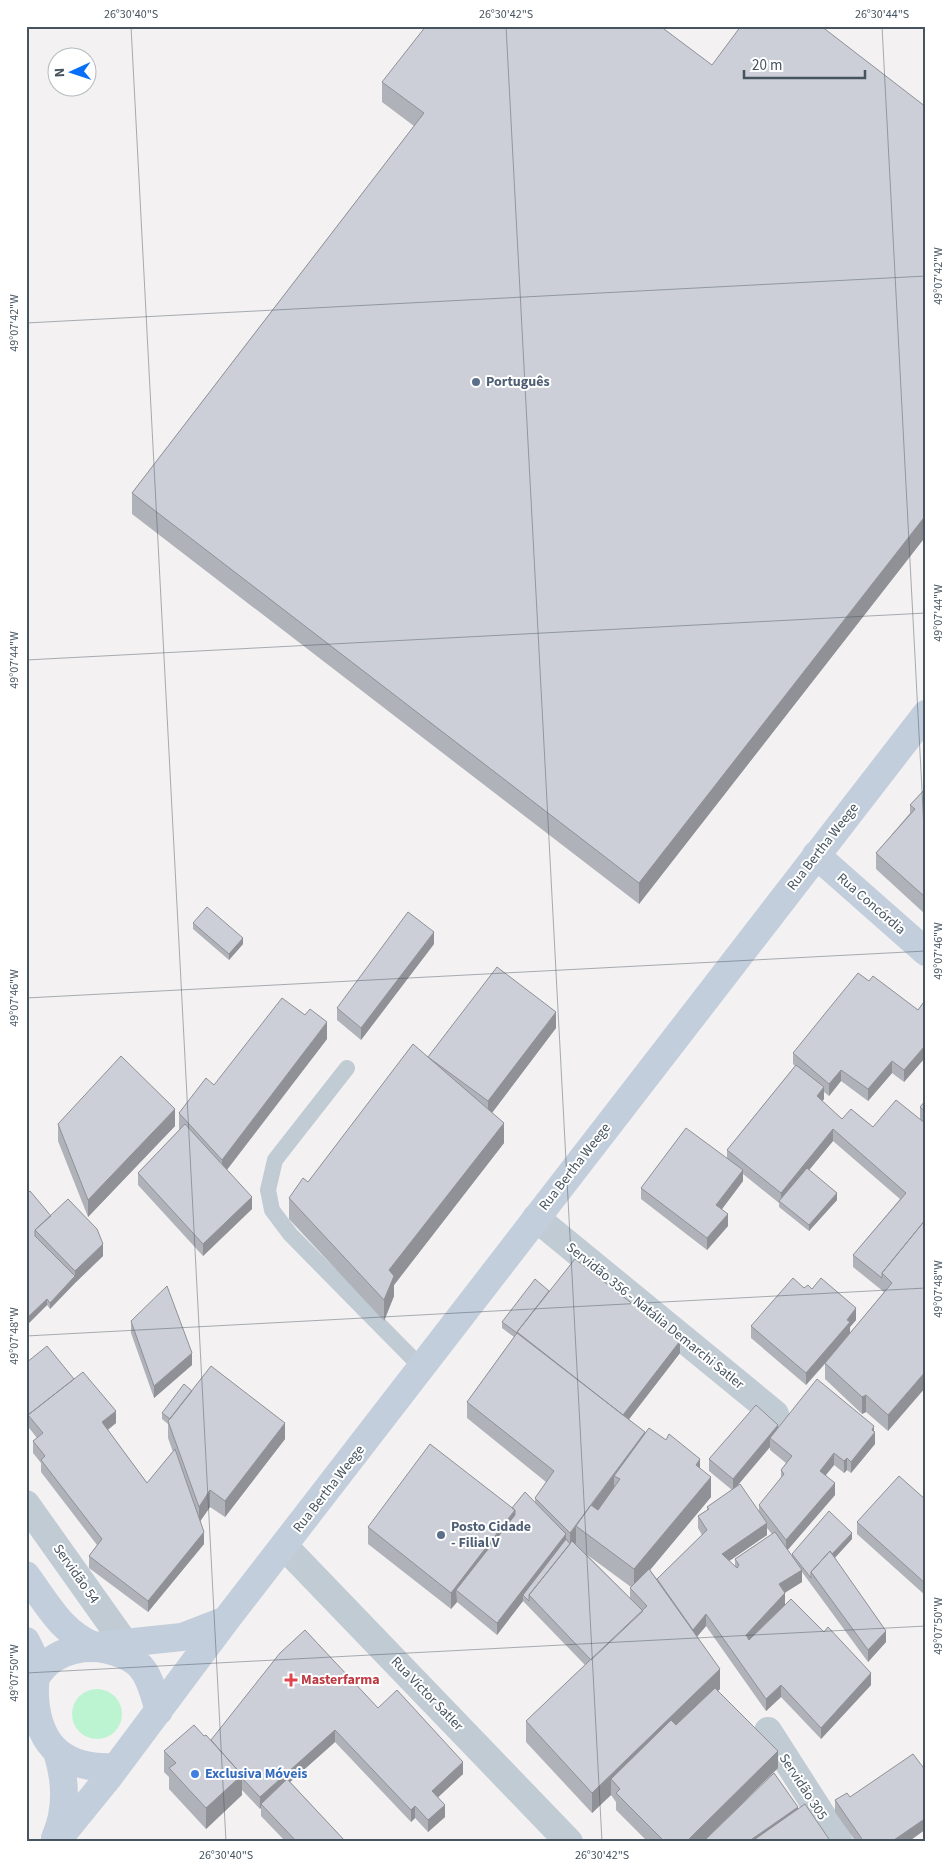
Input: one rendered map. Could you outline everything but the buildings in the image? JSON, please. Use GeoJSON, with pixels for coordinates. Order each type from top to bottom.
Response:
{"type":"FeatureCollection","features":[{"type":"Feature","properties":{"kind":"main road","name":"Rua Bertha Weege"},"geometry":{"type":"LineString","coordinates":[[55,1842],[116,1767],[226,1620],[926,714]]}},
{"type":"Feature","properties":{"kind":"main road","name":"Rua Concórdia"},"geometry":{"type":"LineString","coordinates":[[816,856],[926,952]]}},
{"type":"Feature","properties":{"kind":"main road"},"geometry":{"type":"LineString","coordinates":[[26,1575],[62,1624],[83,1641],[132,1659],[144,1670],[159,1711]]}},
{"type":"Feature","properties":{"kind":"main road"},"geometry":{"type":"LineString","coordinates":[[36,1676],[46,1663],[52,1659],[76,1650],[95,1646],[126,1645],[182,1637],[226,1620]]}},
{"type":"Feature","properties":{"kind":"main road"},"geometry":{"type":"LineString","coordinates":[[26,1641],[36,1662],[35,1696],[37,1717],[48,1743],[57,1752],[76,1763],[95,1768],[116,1767]]}},
{"type":"Feature","properties":{"kind":"main road","name":"Rua Bertha Weege"},"geometry":{"type":"LineString","coordinates":[[55,1842],[64,1804],[63,1771],[57,1752]]}},
{"type":"Feature","properties":{"kind":"street","name":"Servidão 356 - Natália Demarchi Satler"},"geometry":{"type":"LineString","coordinates":[[536,1218],[775,1414]]}},
{"type":"Feature","properties":{"kind":"street","name":"Servidão 54"},"geometry":{"type":"LineString","coordinates":[[26,1504],[126,1645]]}},
{"type":"Feature","properties":{"kind":"street","name":"Rua Victor Satler"},"geometry":{"type":"LineString","coordinates":[[284,1546],[569,1842]]}},
{"type":"Feature","properties":{"kind":"street","name":"Servidão 305"},"geometry":{"type":"LineString","coordinates":[[768,1731],[839,1842]]}},
{"type":"Feature","properties":{"kind":"lane"},"geometry":{"type":"LineString","coordinates":[[347,1068],[275,1160],[268,1190],[272,1210],[297,1241],[422,1368]]}},
{"type":"Feature","properties":{"kind":"green space"},"geometry":{"type":"Polygon","coordinates":[[[97,1689],[115,1696],[122,1714],[115,1732],[97,1739],[79,1732],[72,1714],[79,1696],[97,1689]]]}},
{"type":"Feature","properties":{"kind":"place","name":"Português"},"geometry":{"type":"Point","coordinates":[476,382]}},
{"type":"Feature","properties":{"kind":"place","name":"Posto Cidade - Filial V"},"geometry":{"type":"Point","coordinates":[441,1535]}},
{"type":"Feature","properties":{"kind":"place","name":"Masterfarma"},"geometry":{"type":"Point","coordinates":[291,1680]}},
{"type":"Feature","properties":{"kind":"place","name":"Exclusiva Móveis"},"geometry":{"type":"Point","coordinates":[195,1774]}}]}
